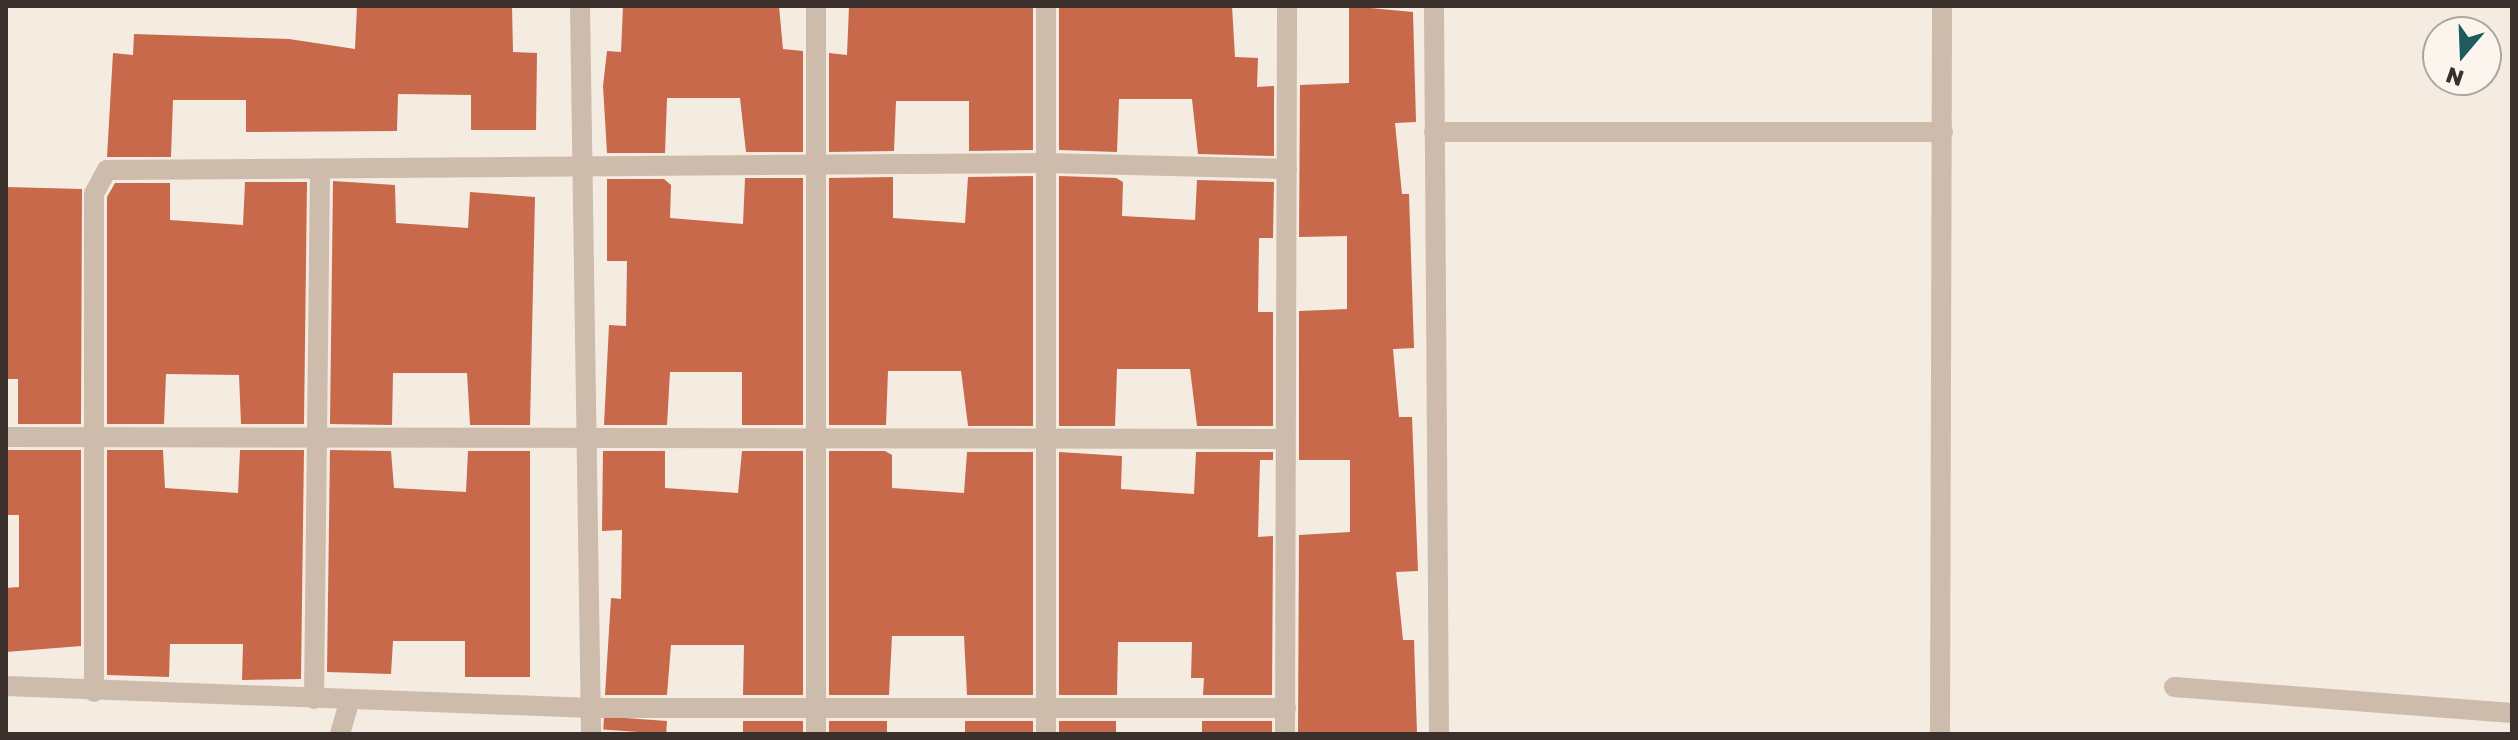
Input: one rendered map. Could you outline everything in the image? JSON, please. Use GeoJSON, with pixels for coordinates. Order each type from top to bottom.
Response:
{"type":"FeatureCollection","features":[{"type":"Feature","properties":{"kind":"street"},"geometry":{"type":"LineString","coordinates":[[580,6],[591,734]]}},
{"type":"Feature","properties":{"kind":"street"},"geometry":{"type":"LineString","coordinates":[[816,6],[819,166],[812,442],[816,734]]}},
{"type":"Feature","properties":{"kind":"street"},"geometry":{"type":"LineString","coordinates":[[1046,6],[1046,734]]}},
{"type":"Feature","properties":{"kind":"street"},"geometry":{"type":"LineString","coordinates":[[1285,734],[1282,439],[1287,6]]}},
{"type":"Feature","properties":{"kind":"street"},"geometry":{"type":"LineString","coordinates":[[1434,6],[1439,734]]}},
{"type":"Feature","properties":{"kind":"street"},"geometry":{"type":"LineString","coordinates":[[1940,734],[1942,6]]}},
{"type":"Feature","properties":{"kind":"street"},"geometry":{"type":"LineString","coordinates":[[1434,132],[1943,132]]}},
{"type":"Feature","properties":{"kind":"street"},"geometry":{"type":"LineString","coordinates":[[94,692],[94,194],[107,170],[1045,163],[1287,169]]}},
{"type":"Feature","properties":{"kind":"street"},"geometry":{"type":"LineString","coordinates":[[314,699],[314,440],[320,169]]}},
{"type":"Feature","properties":{"kind":"street"},"geometry":{"type":"LineString","coordinates":[[6,437],[1044,444],[1282,439]]}},
{"type":"Feature","properties":{"kind":"street"},"geometry":{"type":"LineString","coordinates":[[6,686],[94,692],[591,708],[1286,708]]}},
{"type":"Feature","properties":{"kind":"street"},"geometry":{"type":"LineString","coordinates":[[2174,687],[2512,713]]}},
{"type":"Feature","properties":{"kind":"street"},"geometry":{"type":"LineString","coordinates":[[340,734],[350,700]]}},
{"type":"Feature","properties":{"kind":"building"},"geometry":{"type":"Polygon","coordinates":[[[357,6],[512,6],[513,52],[537,53],[536,130],[471,130],[471,95],[398,94],[397,131],[246,132],[246,100],[173,100],[171,157],[107,157],[113,53],[133,55],[134,34],[289,39],[355,49],[357,6]]]}},
{"type":"Feature","properties":{"kind":"building"},"geometry":{"type":"Polygon","coordinates":[[[623,6],[779,6],[783,49],[803,51],[803,152],[746,152],[740,98],[667,98],[665,153],[607,153],[603,86],[607,51],[621,52],[623,6]]]}},
{"type":"Feature","properties":{"kind":"building"},"geometry":{"type":"Polygon","coordinates":[[[849,6],[1033,6],[1033,150],[969,151],[969,101],[896,101],[894,151],[829,152],[829,53],[847,55],[849,6]]]}},
{"type":"Feature","properties":{"kind":"building"},"geometry":{"type":"Polygon","coordinates":[[[1059,6],[1232,6],[1235,57],[1258,58],[1257,87],[1274,86],[1274,156],[1198,154],[1192,99],[1119,99],[1117,152],[1059,150],[1059,6]]]}},
{"type":"Feature","properties":{"kind":"building"},"geometry":{"type":"Polygon","coordinates":[[[1349,6],[1413,12],[1416,122],[1395,123],[1402,194],[1409,194],[1414,348],[1393,349],[1399,417],[1412,417],[1418,571],[1396,572],[1403,640],[1414,640],[1417,734],[1298,734],[1299,535],[1350,532],[1350,460],[1299,460],[1299,311],[1347,309],[1347,236],[1299,237],[1300,85],[1349,83],[1349,6]]]}},
{"type":"Feature","properties":{"kind":"building"},"geometry":{"type":"Polygon","coordinates":[[[1033,176],[1033,426],[968,426],[961,371],[888,371],[886,425],[829,425],[829,178],[893,177],[893,218],[965,223],[968,177],[1033,176]]]}},
{"type":"Feature","properties":{"kind":"building"},"geometry":{"type":"Polygon","coordinates":[[[1059,176],[1116,178],[1123,182],[1122,216],[1195,220],[1197,180],[1274,182],[1273,238],[1259,238],[1258,312],[1273,312],[1273,426],[1197,426],[1190,369],[1117,369],[1115,426],[1059,426],[1059,176]]]}},
{"type":"Feature","properties":{"kind":"building"},"geometry":{"type":"Polygon","coordinates":[[[745,178],[803,178],[803,425],[742,425],[742,372],[670,372],[667,425],[604,425],[609,325],[626,326],[627,261],[607,261],[607,179],[664,179],[671,185],[670,218],[743,224],[745,178]]]}},
{"type":"Feature","properties":{"kind":"building"},"geometry":{"type":"Polygon","coordinates":[[[333,181],[395,185],[396,223],[468,228],[470,192],[535,197],[530,425],[470,425],[467,373],[393,373],[392,425],[330,424],[333,181]]]}},
{"type":"Feature","properties":{"kind":"building"},"geometry":{"type":"Polygon","coordinates":[[[245,182],[307,182],[304,424],[241,424],[239,375],[166,374],[164,424],[107,424],[107,197],[115,183],[170,183],[170,220],[243,225],[245,182]]]}},
{"type":"Feature","properties":{"kind":"building"},"geometry":{"type":"Polygon","coordinates":[[[6,187],[82,189],[81,424],[18,424],[18,379],[6,379],[6,187]]]}},
{"type":"Feature","properties":{"kind":"building"},"geometry":{"type":"Polygon","coordinates":[[[6,450],[81,450],[81,646],[6,652],[6,588],[19,587],[19,515],[6,515],[6,450]]]}},
{"type":"Feature","properties":{"kind":"building"},"geometry":{"type":"Polygon","coordinates":[[[107,450],[163,450],[165,488],[238,493],[240,450],[304,450],[301,679],[242,680],[243,644],[170,644],[169,677],[107,675],[107,450]]]}},
{"type":"Feature","properties":{"kind":"building"},"geometry":{"type":"Polygon","coordinates":[[[330,450],[391,451],[394,488],[466,492],[468,451],[530,451],[530,677],[465,677],[465,641],[393,641],[391,674],[327,672],[330,450]]]}},
{"type":"Feature","properties":{"kind":"building"},"geometry":{"type":"Polygon","coordinates":[[[603,451],[665,451],[665,488],[738,493],[742,451],[803,451],[803,695],[743,695],[744,645],[671,645],[667,695],[605,695],[611,598],[621,599],[622,530],[602,531],[603,451]]]}},
{"type":"Feature","properties":{"kind":"building"},"geometry":{"type":"Polygon","coordinates":[[[829,451],[885,451],[892,455],[892,488],[964,493],[967,452],[1033,452],[1033,695],[967,695],[964,636],[892,636],[889,695],[829,695],[829,451]]]}},
{"type":"Feature","properties":{"kind":"building"},"geometry":{"type":"Polygon","coordinates":[[[1059,452],[1122,456],[1121,489],[1194,494],[1196,452],[1273,452],[1273,460],[1260,460],[1258,537],[1273,536],[1272,695],[1203,695],[1204,678],[1191,678],[1192,642],[1118,642],[1117,695],[1059,695],[1059,452]]]}},
{"type":"Feature","properties":{"kind":"building"},"geometry":{"type":"Polygon","coordinates":[[[604,717],[667,721],[666,734],[603,730],[604,717]]]}},
{"type":"Feature","properties":{"kind":"building"},"geometry":{"type":"Polygon","coordinates":[[[743,721],[803,721],[803,734],[743,734],[743,721]]]}},
{"type":"Feature","properties":{"kind":"building"},"geometry":{"type":"Polygon","coordinates":[[[829,721],[887,721],[887,734],[829,734],[829,721]]]}},
{"type":"Feature","properties":{"kind":"building"},"geometry":{"type":"Polygon","coordinates":[[[965,721],[1033,721],[1033,734],[965,734],[965,721]]]}},
{"type":"Feature","properties":{"kind":"building"},"geometry":{"type":"Polygon","coordinates":[[[1059,721],[1116,721],[1116,734],[1059,734],[1059,721]]]}},
{"type":"Feature","properties":{"kind":"building"},"geometry":{"type":"Polygon","coordinates":[[[1202,721],[1272,721],[1272,734],[1202,734],[1202,721]]]}}]}
